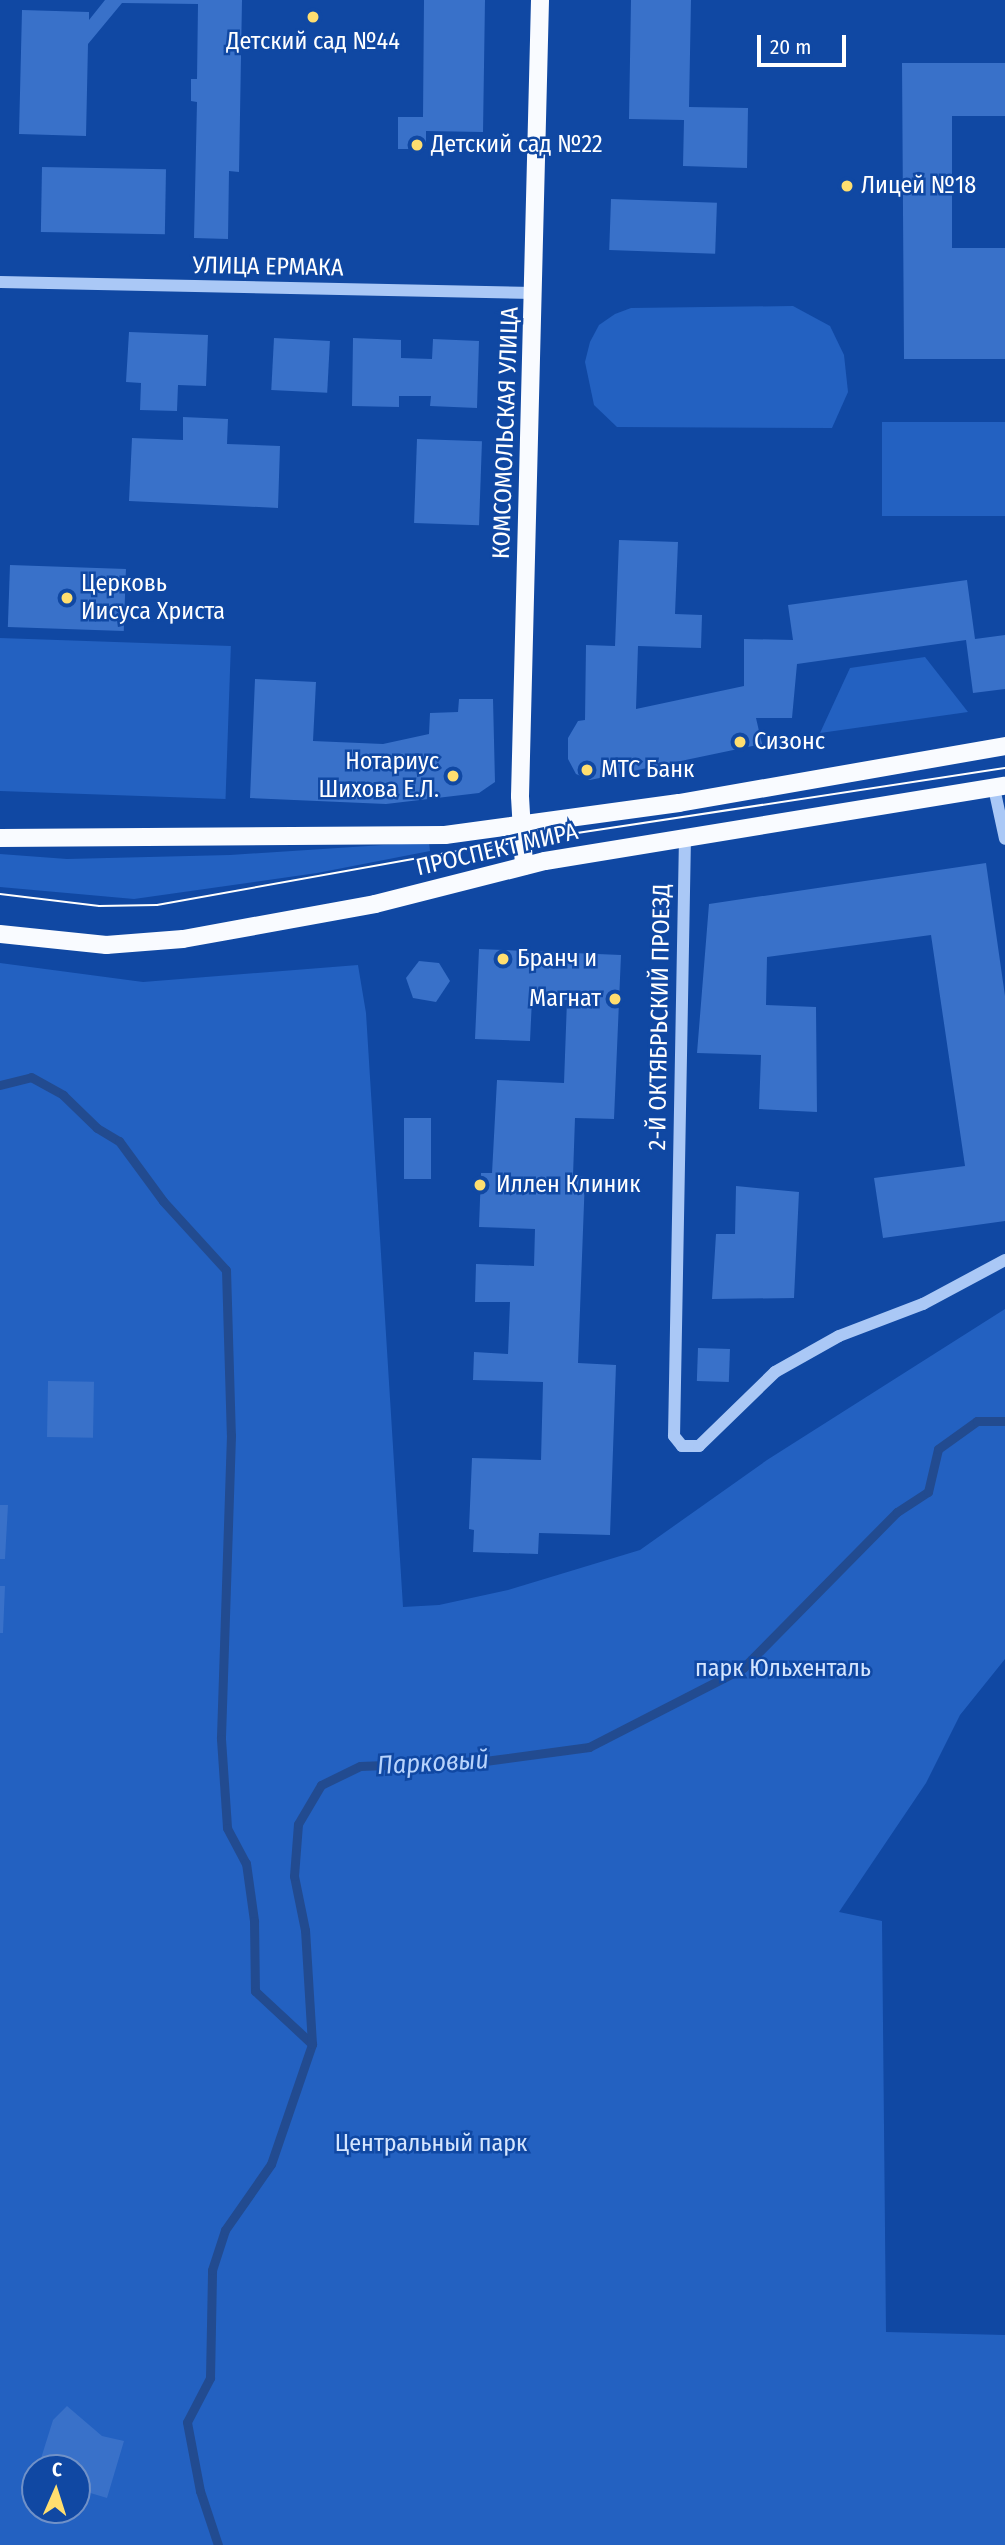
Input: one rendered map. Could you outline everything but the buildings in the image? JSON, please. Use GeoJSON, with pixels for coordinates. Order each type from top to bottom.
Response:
{"type":"FeatureCollection","features":[{"type":"Feature","properties":{"kind":"main road","name":"КОМСОМОЛЬСКАЯ УЛИЦА"},"geometry":{"type":"LineString","coordinates":[[524,866],[521,826],[540,0]]}},
{"type":"Feature","properties":{"kind":"main road","name":"ПРОСПЕКТ МИРА"},"geometry":{"type":"LineString","coordinates":[[0,838],[445,835],[521,826],[1005,746]]}},
{"type":"Feature","properties":{"kind":"main road","name":"ПРОСПЕКТ МИРА"},"geometry":{"type":"LineString","coordinates":[[0,934],[106,945],[183,939],[374,904],[524,866],[685,837],[1000,787]]}},
{"type":"Feature","properties":{"kind":"street","name":"УЛИЦА ЕРМАКА"},"geometry":{"type":"LineString","coordinates":[[0,282],[534,293]]}},
{"type":"Feature","properties":{"kind":"street"},"geometry":{"type":"LineString","coordinates":[[1000,787],[1005,839]]}},
{"type":"Feature","properties":{"kind":"street","name":"2-Й ОКТЯБРЬСКИЙ ПРОЕЗД"},"geometry":{"type":"LineString","coordinates":[[685,837],[673,1352],[674,1436],[682,1446],[699,1446],[775,1372],[839,1336],[923,1304],[1005,1260]]}},
{"type":"Feature","properties":{"kind":"green space"},"geometry":{"type":"Polygon","coordinates":[[[793,306],[830,326],[844,355],[848,392],[832,428],[617,427],[594,405],[585,362],[590,342],[599,325],[615,314],[631,308],[793,306]]]}},
{"type":"Feature","properties":{"kind":"green space"},"geometry":{"type":"Polygon","coordinates":[[[882,422],[1005,422],[1005,516],[882,516],[882,422]]]}},
{"type":"Feature","properties":{"kind":"green space"},"geometry":{"type":"Polygon","coordinates":[[[0,638],[231,646],[226,799],[0,791],[0,638]]]}},
{"type":"Feature","properties":{"kind":"green space"},"geometry":{"type":"Polygon","coordinates":[[[925,657],[968,712],[820,733],[850,668],[925,657]]]}},
{"type":"Feature","properties":{"kind":"green space"},"geometry":{"type":"Polygon","coordinates":[[[429,842],[430,851],[317,873],[134,899],[0,887],[0,854],[67,859],[230,855],[429,842]]]}},
{"type":"Feature","properties":{"kind":"green space","name":"Центральный парк"},"geometry":{"type":"Polygon","coordinates":[[[0,963],[143,982],[358,965],[366,1013],[403,1607],[439,1605],[508,1590],[640,1550],[767,1460],[1005,1309],[1005,1659],[960,1715],[926,1783],[839,1912],[882,1921],[886,2332],[1005,2335],[1005,2545],[0,2545],[0,963]]]}},
{"type":"Feature","properties":{"kind":"waterway"},"geometry":{"type":"LineString","coordinates":[[0,1085],[31,1077],[63,1095],[97,1128],[119,1141],[163,1201],[226,1270],[231,1435],[221,1739],[227,1828],[246,1863],[254,1921],[255,1991],[312,2044]]}},
{"type":"Feature","properties":{"kind":"waterway","name":"Парковый"},"geometry":{"type":"LineString","coordinates":[[218,2545],[200,2491],[187,2422],[210,2378],[212,2270],[225,2230],[271,2164],[312,2044],[305,1930],[294,1876],[298,1824],[321,1785],[360,1766],[485,1761],[589,1747],[743,1668],[897,1512],[928,1492],[938,1449],[977,1421],[1005,1421]]}},
{"type":"Feature","properties":{"kind":"tram line"},"geometry":{"type":"LineString","coordinates":[[0,894],[99,906],[157,905],[446,853],[1005,768]]}},
{"type":"Feature","properties":{"kind":"place","name":"Детский сад №44"},"geometry":{"type":"Point","coordinates":[313,17]}},
{"type":"Feature","properties":{"kind":"place","name":"Детский сад №22"},"geometry":{"type":"Point","coordinates":[417,145]}},
{"type":"Feature","properties":{"kind":"place","name":"Лицей №18"},"geometry":{"type":"Point","coordinates":[847,186]}},
{"type":"Feature","properties":{"kind":"place","name":"Церковь Иисуса Христа"},"geometry":{"type":"Point","coordinates":[67,598]}},
{"type":"Feature","properties":{"kind":"place","name":"Сизонс"},"geometry":{"type":"Point","coordinates":[740,742]}},
{"type":"Feature","properties":{"kind":"place","name":"МТС Банк"},"geometry":{"type":"Point","coordinates":[587,770]}},
{"type":"Feature","properties":{"kind":"place","name":"Нотариус Шихова Е.Л."},"geometry":{"type":"Point","coordinates":[453,776]}},
{"type":"Feature","properties":{"kind":"place","name":"Бранч и"},"geometry":{"type":"Point","coordinates":[503,959]}},
{"type":"Feature","properties":{"kind":"place","name":"Магнат"},"geometry":{"type":"Point","coordinates":[615,999]}},
{"type":"Feature","properties":{"kind":"place","name":"Иллен Клиник"},"geometry":{"type":"Point","coordinates":[480,1185]}},
{"type":"Feature","properties":{"kind":"park label","name":"парк Юльхенталь"},"geometry":{"type":"Point","coordinates":[783,1669]}}]}
